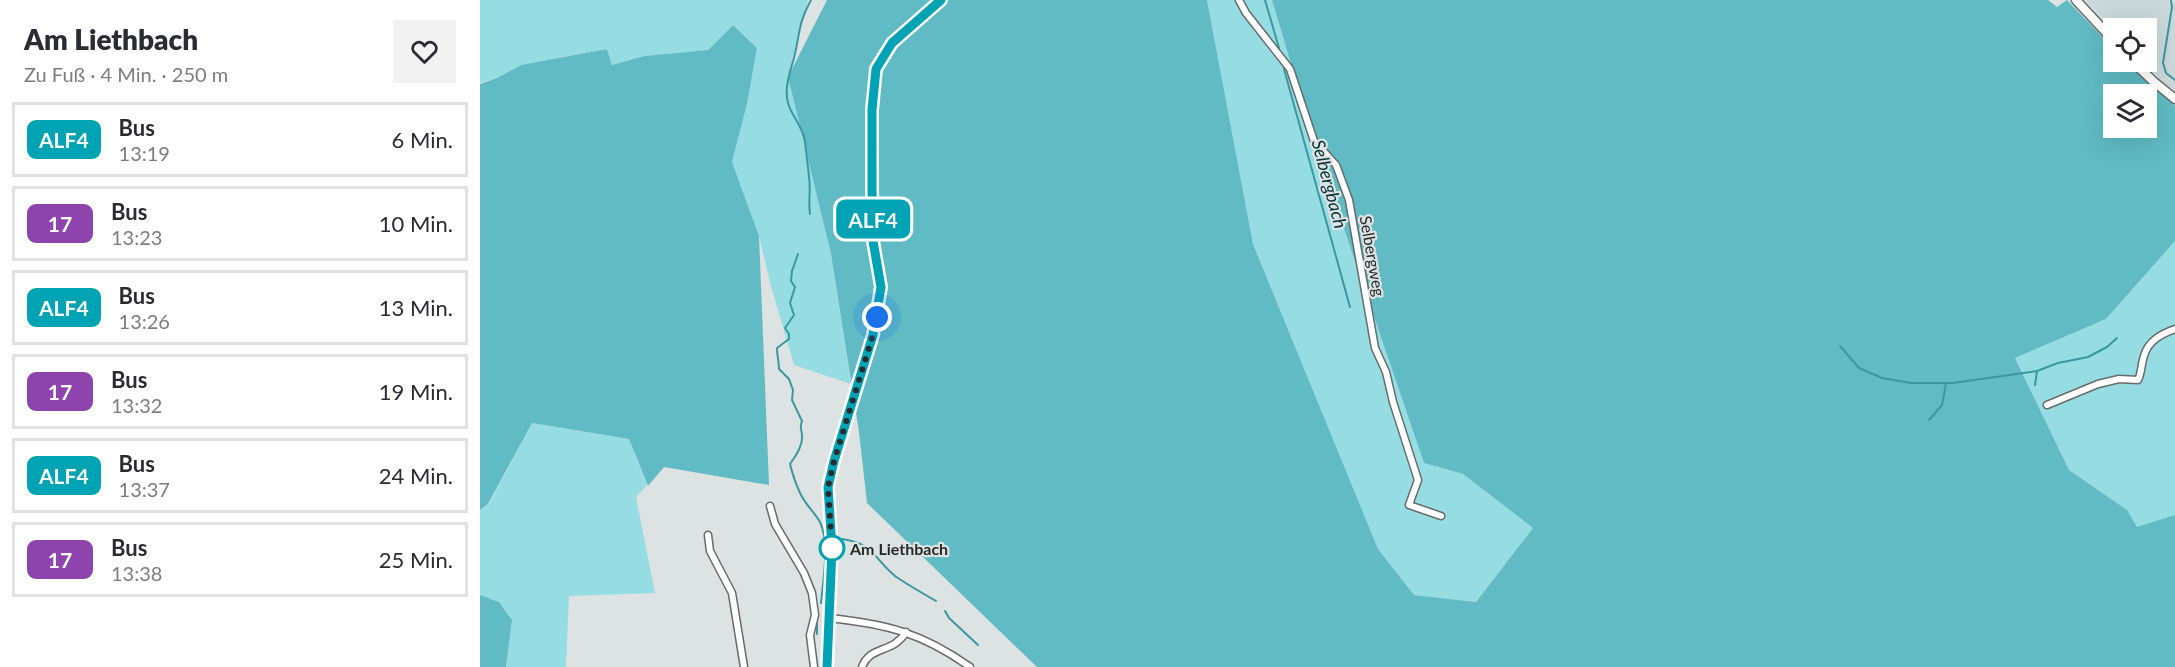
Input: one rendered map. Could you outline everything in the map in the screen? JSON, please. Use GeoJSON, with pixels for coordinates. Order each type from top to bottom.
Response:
{"type":"FeatureCollection","features":[{"type":"Feature","properties":{"kind":"main road"},"geometry":{"type":"LineString","coordinates":[[2076,0],[2103,29]]}},
{"type":"Feature","properties":{"kind":"main road"},"geometry":{"type":"LineString","coordinates":[[2144,72],[2175,99]]}},
{"type":"Feature","properties":{"kind":"street"},"geometry":{"type":"LineString","coordinates":[[827,667],[832,543],[828,487],[873,335],[881,287],[873,241],[872,110],[876,69],[892,43],[941,0]]}},
{"type":"Feature","properties":{"kind":"street","name":"Selbergweg"},"geometry":{"type":"LineString","coordinates":[[1239,0],[1246,13],[1290,69],[1314,141],[1336,165],[1349,200],[1375,348],[1386,372],[1393,402],[1418,480],[1409,505],[1441,516]]}},
{"type":"Feature","properties":{"kind":"street"},"geometry":{"type":"LineString","coordinates":[[2047,405],[2098,384],[2119,379],[2138,380],[2148,347],[2157,337],[2175,329]]}},
{"type":"Feature","properties":{"kind":"street"},"geometry":{"type":"LineString","coordinates":[[770,506],[775,524],[804,573],[812,593],[815,615],[810,635],[814,667]]}},
{"type":"Feature","properties":{"kind":"street"},"geometry":{"type":"LineString","coordinates":[[708,535],[710,551],[732,593],[744,667]]}},
{"type":"Feature","properties":{"kind":"street"},"geometry":{"type":"LineString","coordinates":[[829,618],[858,621],[906,632],[947,651],[970,667]]}},
{"type":"Feature","properties":{"kind":"street"},"geometry":{"type":"LineString","coordinates":[[862,667],[865,659],[872,653],[892,647],[901,641],[906,632]]}},
{"type":"Feature","properties":{"kind":"shaded area"},"geometry":{"type":"Polygon","coordinates":[[[480,0],[808,0],[788,77],[831,254],[851,384],[794,365],[759,236],[732,162],[747,104],[757,48],[733,25],[708,50],[644,56],[612,65],[607,49],[521,65],[497,78],[480,83],[480,0]]]}},
{"type":"Feature","properties":{"kind":"shaded area"},"geometry":{"type":"Polygon","coordinates":[[[827,0],[1207,0],[1253,244],[1378,549],[1414,595],[1476,602],[1533,528],[1463,474],[1424,463],[1314,141],[1272,0],[2048,0],[2057,7],[2067,0],[2103,38],[2103,72],[2138,72],[2151,84],[2103,84],[2103,138],[2157,138],[2157,90],[2175,106],[2175,241],[2106,319],[2015,358],[2069,470],[2127,510],[2137,527],[2175,515],[2175,667],[1037,667],[867,503],[859,432],[831,254],[788,77],[827,0]]]}},
{"type":"Feature","properties":{"kind":"shaded area"},"geometry":{"type":"Polygon","coordinates":[[[1207,0],[1272,0],[1314,141],[1424,463],[1463,474],[1533,528],[1476,602],[1414,595],[1378,549],[1253,244],[1207,0]]]}},
{"type":"Feature","properties":{"kind":"shaded area"},"geometry":{"type":"Polygon","coordinates":[[[2085,0],[2165,0],[2175,3],[2175,94],[2154,72],[2157,72],[2157,18],[2103,19],[2085,0]]]}},
{"type":"Feature","properties":{"kind":"shaded area"},"geometry":{"type":"Polygon","coordinates":[[[733,25],[757,48],[747,104],[732,162],[759,236],[769,485],[664,467],[648,486],[629,439],[532,423],[488,504],[480,510],[480,84],[521,65],[607,49],[612,65],[644,56],[708,50],[733,25]]]}},
{"type":"Feature","properties":{"kind":"shaded area"},"geometry":{"type":"Polygon","coordinates":[[[2175,241],[2175,515],[2137,528],[2127,510],[2069,470],[2015,358],[2106,319],[2175,241]]]}},
{"type":"Feature","properties":{"kind":"shaded area"},"geometry":{"type":"Polygon","coordinates":[[[532,423],[629,439],[647,485],[636,497],[655,593],[569,596],[566,667],[506,667],[512,620],[499,602],[480,595],[480,510],[489,504],[532,423]]]}},
{"type":"Feature","properties":{"kind":"shaded area"},"geometry":{"type":"Polygon","coordinates":[[[480,595],[499,602],[512,620],[506,667],[480,667],[480,595]]]}},
{"type":"Feature","properties":{"kind":"waterway"},"geometry":{"type":"LineString","coordinates":[[810,214],[810,182],[805,141],[790,108],[787,92],[801,22],[811,0]]}},
{"type":"Feature","properties":{"kind":"waterway","name":"Selbergbach"},"geometry":{"type":"LineString","coordinates":[[1265,0],[1279,48]]}},
{"type":"Feature","properties":{"kind":"waterway"},"geometry":{"type":"LineString","coordinates":[[2171,0],[2172,7],[2163,63],[2166,73],[2175,80]]}},
{"type":"Feature","properties":{"kind":"waterway","name":"Selbergbach"},"geometry":{"type":"LineString","coordinates":[[1284,69],[1350,307]]}},
{"type":"Feature","properties":{"kind":"waterway"},"geometry":{"type":"LineString","coordinates":[[798,254],[791,281],[795,287],[790,303],[794,315],[785,328],[789,339],[777,348],[777,351],[779,369],[789,379],[793,390],[792,400],[802,421],[801,443],[790,464],[801,495],[820,522],[825,540],[821,603]]}},
{"type":"Feature","properties":{"kind":"waterway"},"geometry":{"type":"LineString","coordinates":[[1840,346],[1859,368],[1882,378],[1911,383],[1953,383],[2037,371],[2058,363],[2088,357],[2107,347],[2117,338]]}},
{"type":"Feature","properties":{"kind":"waterway"},"geometry":{"type":"LineString","coordinates":[[2035,385],[2037,371]]}},
{"type":"Feature","properties":{"kind":"waterway"},"geometry":{"type":"LineString","coordinates":[[1929,420],[1942,405],[1946,383]]}},
{"type":"Feature","properties":{"kind":"waterway"},"geometry":{"type":"LineString","coordinates":[[842,539],[861,544],[895,576],[936,601]]}},
{"type":"Feature","properties":{"kind":"waterway"},"geometry":{"type":"LineString","coordinates":[[945,611],[949,618],[978,645]]}},
{"type":"Feature","properties":{"kind":"waterway"},"geometry":{"type":"LineString","coordinates":[[817,624],[817,634]]}},
{"type":"Feature","properties":{"kind":"bus line","name":"ALF4"},"geometry":{"type":"LineString","coordinates":[[827,667],[832,548],[828,487],[873,335],[881,287],[873,241],[872,110],[876,69],[892,43],[941,0]]}},
{"type":"Feature","properties":{"kind":"place","name":"Am Liethbach"},"geometry":{"type":"Point","coordinates":[832,548]}},
{"type":"Feature","properties":{"kind":"route"},"geometry":{"type":"LineString","coordinates":[[832,548],[828,487],[877,317]]}}]}
